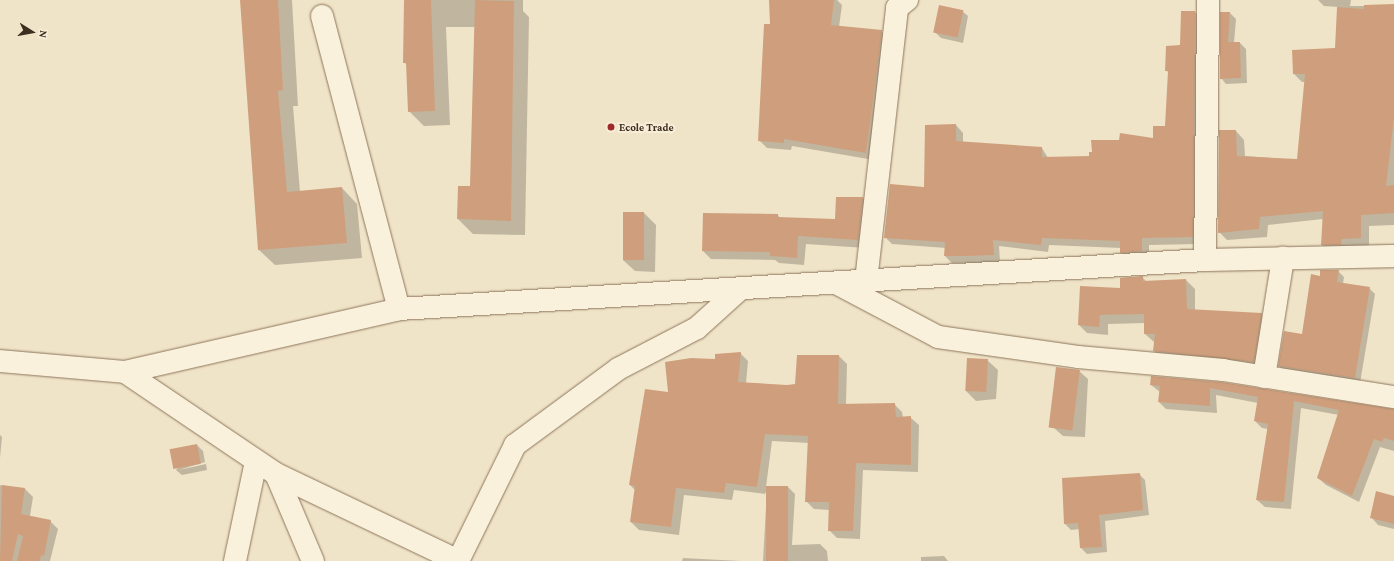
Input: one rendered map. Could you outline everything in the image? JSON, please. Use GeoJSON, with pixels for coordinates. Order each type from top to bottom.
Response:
{"type":"FeatureCollection","features":[{"type":"Feature","properties":{"kind":"street"},"geometry":{"type":"LineString","coordinates":[[866,281],[897,8],[907,0]]}},
{"type":"Feature","properties":{"kind":"street"},"geometry":{"type":"LineString","coordinates":[[1206,260],[1208,0]]}},
{"type":"Feature","properties":{"kind":"street"},"geometry":{"type":"LineString","coordinates":[[322,16],[399,309]]}},
{"type":"Feature","properties":{"kind":"street"},"geometry":{"type":"LineString","coordinates":[[0,361],[125,372],[399,309],[838,284],[1206,260],[1394,256]]}},
{"type":"Feature","properties":{"kind":"street"},"geometry":{"type":"LineString","coordinates":[[1264,377],[1283,258]]}},
{"type":"Feature","properties":{"kind":"street"},"geometry":{"type":"LineString","coordinates":[[838,284],[938,336],[1078,357],[1223,370],[1394,397]]}},
{"type":"Feature","properties":{"kind":"street"},"geometry":{"type":"LineString","coordinates":[[125,372],[276,474],[458,561],[515,445],[618,369],[697,328],[738,290]]}},
{"type":"Feature","properties":{"kind":"street"},"geometry":{"type":"LineString","coordinates":[[235,561],[256,461]]}},
{"type":"Feature","properties":{"kind":"street"},"geometry":{"type":"LineString","coordinates":[[276,474],[313,561]]}},
{"type":"Feature","properties":{"kind":"building"},"geometry":{"type":"Polygon","coordinates":[[[240,0],[278,0],[283,90],[278,91],[287,192],[342,187],[347,243],[258,250],[240,0]]]}},
{"type":"Feature","properties":{"kind":"building"},"geometry":{"type":"Polygon","coordinates":[[[404,0],[431,0],[435,111],[408,112],[406,63],[403,63],[404,0]]]}},
{"type":"Feature","properties":{"kind":"building"},"geometry":{"type":"Polygon","coordinates":[[[475,0],[514,1],[511,221],[457,219],[458,186],[470,186],[475,0]]]}},
{"type":"Feature","properties":{"kind":"building"},"geometry":{"type":"Polygon","coordinates":[[[769,0],[834,0],[831,25],[882,30],[866,153],[784,139],[784,143],[758,141],[764,24],[770,24],[769,0]]]}},
{"type":"Feature","properties":{"kind":"building"},"geometry":{"type":"Polygon","coordinates":[[[1394,4],[1394,118],[1386,186],[1394,185],[1394,213],[1361,215],[1361,238],[1342,239],[1341,245],[1321,245],[1323,211],[1260,217],[1259,229],[1218,233],[1219,130],[1236,130],[1237,156],[1297,159],[1305,74],[1293,74],[1292,50],[1335,48],[1337,7],[1364,9],[1364,5],[1394,4]]]}},
{"type":"Feature","properties":{"kind":"building"},"geometry":{"type":"Polygon","coordinates":[[[939,5],[963,10],[958,38],[933,32],[939,5]]]}},
{"type":"Feature","properties":{"kind":"building"},"geometry":{"type":"Polygon","coordinates":[[[1181,11],[1195,11],[1193,237],[1142,238],[1142,251],[1120,253],[1120,241],[1042,238],[1041,245],[993,240],[994,255],[966,256],[944,256],[945,242],[884,238],[890,184],[924,187],[925,125],[956,124],[956,141],[1042,147],[1042,157],[1089,156],[1089,152],[1092,152],[1091,140],[1119,140],[1120,133],[1153,138],[1153,126],[1165,126],[1168,71],[1165,71],[1166,46],[1180,45],[1181,11]]]}},
{"type":"Feature","properties":{"kind":"building"},"geometry":{"type":"Polygon","coordinates":[[[1220,12],[1230,12],[1228,42],[1240,42],[1241,78],[1220,79],[1220,12]]]}},
{"type":"Feature","properties":{"kind":"building"},"geometry":{"type":"Polygon","coordinates":[[[836,197],[863,197],[858,240],[798,236],[797,258],[770,256],[770,252],[702,251],[703,213],[778,214],[778,217],[835,219],[836,197]]]}},
{"type":"Feature","properties":{"kind":"building"},"geometry":{"type":"Polygon","coordinates":[[[623,212],[644,212],[644,260],[623,260],[623,212]]]}},
{"type":"Feature","properties":{"kind":"building"},"geometry":{"type":"Polygon","coordinates":[[[1320,270],[1339,270],[1337,282],[1370,287],[1355,378],[1278,366],[1284,331],[1302,334],[1311,274],[1320,276],[1320,270]]]}},
{"type":"Feature","properties":{"kind":"building"},"geometry":{"type":"Polygon","coordinates":[[[1143,276],[1143,281],[1186,279],[1187,309],[1262,313],[1254,362],[1153,351],[1155,334],[1144,334],[1144,314],[1100,315],[1099,327],[1078,325],[1080,286],[1120,288],[1120,278],[1143,276]]]}},
{"type":"Feature","properties":{"kind":"building"},"geometry":{"type":"Polygon","coordinates":[[[741,352],[738,382],[787,385],[795,384],[797,355],[839,355],[838,404],[895,403],[896,417],[911,416],[911,465],[856,463],[853,531],[828,531],[829,502],[805,502],[808,436],[765,434],[757,487],[726,483],[724,493],[676,488],[671,527],[630,522],[635,486],[629,485],[645,389],[668,392],[665,362],[691,358],[715,359],[715,354],[741,352]]]}},
{"type":"Feature","properties":{"kind":"building"},"geometry":{"type":"Polygon","coordinates":[[[967,358],[988,359],[986,392],[965,391],[967,358]]]}},
{"type":"Feature","properties":{"kind":"building"},"geometry":{"type":"Polygon","coordinates":[[[1056,367],[1080,370],[1072,430],[1049,428],[1056,367]]]}},
{"type":"Feature","properties":{"kind":"building"},"geometry":{"type":"Polygon","coordinates":[[[1151,376],[1221,382],[1394,409],[1394,441],[1384,438],[1382,442],[1374,439],[1352,496],[1317,478],[1339,410],[1294,401],[1284,502],[1256,500],[1268,424],[1254,421],[1258,397],[1210,388],[1210,406],[1158,402],[1160,386],[1150,385],[1151,376]]]}},
{"type":"Feature","properties":{"kind":"building"},"geometry":{"type":"Polygon","coordinates":[[[197,444],[201,464],[173,469],[170,449],[197,444]]]}},
{"type":"Feature","properties":{"kind":"building"},"geometry":{"type":"Polygon","coordinates":[[[1140,473],[1143,510],[1099,515],[1102,547],[1080,548],[1078,523],[1064,524],[1062,478],[1140,473]]]}},
{"type":"Feature","properties":{"kind":"building"},"geometry":{"type":"Polygon","coordinates":[[[2,485],[25,488],[21,514],[51,520],[44,556],[41,555],[40,561],[17,561],[23,536],[18,534],[12,561],[0,561],[2,485]]]}},
{"type":"Feature","properties":{"kind":"building"},"geometry":{"type":"Polygon","coordinates":[[[766,486],[788,486],[788,561],[766,561],[766,486]]]}},
{"type":"Feature","properties":{"kind":"building"},"geometry":{"type":"Polygon","coordinates":[[[1376,491],[1394,496],[1394,524],[1370,518],[1376,491]]]}},
{"type":"Feature","properties":{"kind":"place","name":"Ecole Trade"},"geometry":{"type":"Point","coordinates":[611,127]}}]}
